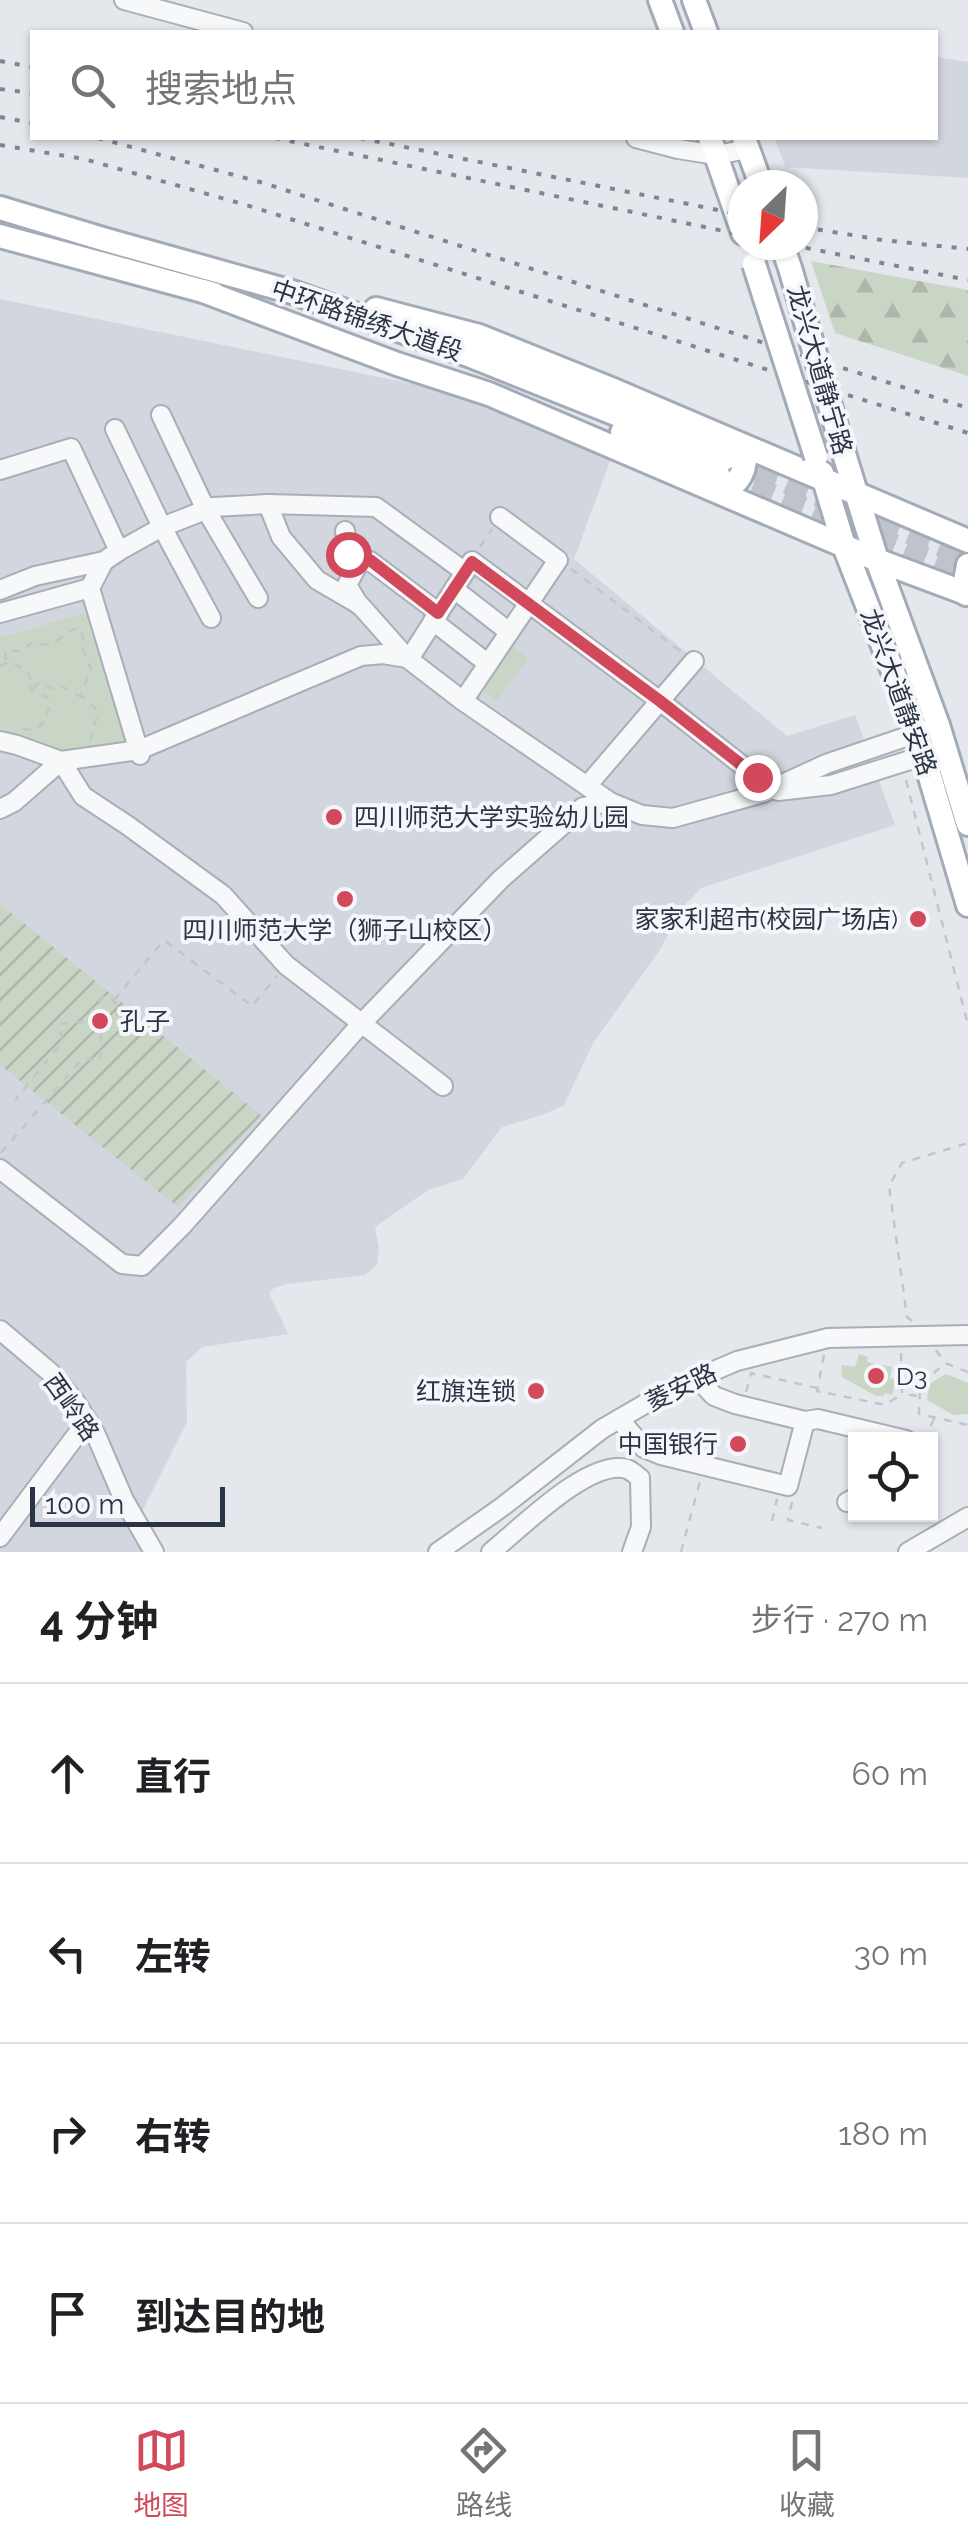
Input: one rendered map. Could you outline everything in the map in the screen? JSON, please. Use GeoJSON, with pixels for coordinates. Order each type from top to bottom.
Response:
{"type":"FeatureCollection","features":[{"type":"Feature","properties":{"kind":"main road"},"geometry":{"type":"LineString","coordinates":[[660,0],[671,30]]}},
{"type":"Feature","properties":{"kind":"main road"},"geometry":{"type":"LineString","coordinates":[[694,0],[705,30]]}},
{"type":"Feature","properties":{"kind":"main road"},"geometry":{"type":"LineString","coordinates":[[746,143],[755,170]]}},
{"type":"Feature","properties":{"kind":"main road"},"geometry":{"type":"LineString","coordinates":[[713,146],[728,190]]}},
{"type":"Feature","properties":{"kind":"main road","name":"中环路锦绣大道段"},"geometry":{"type":"LineString","coordinates":[[0,208],[292,292],[472,356],[727,467]]}},
{"type":"Feature","properties":{"kind":"main road","name":"中环路锦绣大道段"},"geometry":{"type":"LineString","coordinates":[[0,236],[203,291],[494,378],[727,467]]}},
{"type":"Feature","properties":{"kind":"main road","name":"龙兴大道静宁路"},"geometry":{"type":"LineString","coordinates":[[752,260],[825,481]]}},
{"type":"Feature","properties":{"kind":"main road","name":"龙兴大道静宁路"},"geometry":{"type":"LineString","coordinates":[[787,260],[857,495]]}},
{"type":"Feature","properties":{"kind":"main road"},"geometry":{"type":"LineString","coordinates":[[727,467],[825,481],[968,541]]}},
{"type":"Feature","properties":{"kind":"main road"},"geometry":{"type":"LineString","coordinates":[[727,467],[844,546],[967,594]]}},
{"type":"Feature","properties":{"kind":"main road","name":"龙兴大道静安路"},"geometry":{"type":"LineString","coordinates":[[825,481],[844,546],[925,745],[968,824]]}},
{"type":"Feature","properties":{"kind":"main road","name":"龙兴大道静安路"},"geometry":{"type":"LineString","coordinates":[[857,495],[968,905]]}},
{"type":"Feature","properties":{"kind":"main road"},"geometry":{"type":"LineString","coordinates":[[967,594],[964,588],[968,566]]}},
{"type":"Feature","properties":{"kind":"street"},"geometry":{"type":"LineString","coordinates":[[124,0],[236,30]]}},
{"type":"Feature","properties":{"kind":"street"},"geometry":{"type":"LineString","coordinates":[[644,140],[678,149],[746,143]]}},
{"type":"Feature","properties":{"kind":"street"},"geometry":{"type":"LineString","coordinates":[[161,415],[206,510],[258,598]]}},
{"type":"Feature","properties":{"kind":"street"},"geometry":{"type":"LineString","coordinates":[[115,429],[211,618]]}},
{"type":"Feature","properties":{"kind":"street"},"geometry":{"type":"LineString","coordinates":[[0,470],[70,448],[111,556]]}},
{"type":"Feature","properties":{"kind":"street"},"geometry":{"type":"LineString","coordinates":[[268,504],[281,537],[318,580],[360,605]]}},
{"type":"Feature","properties":{"kind":"street"},"geometry":{"type":"LineString","coordinates":[[0,590],[35,576],[111,556],[162,527],[213,507],[376,507],[529,603],[757,777],[763,793]]}},
{"type":"Feature","properties":{"kind":"street"},"geometry":{"type":"LineString","coordinates":[[463,701],[558,560],[500,517]]}},
{"type":"Feature","properties":{"kind":"street"},"geometry":{"type":"LineString","coordinates":[[344,531],[352,574]]}},
{"type":"Feature","properties":{"kind":"street"},"geometry":{"type":"LineString","coordinates":[[348,554],[370,560],[487,663]]}},
{"type":"Feature","properties":{"kind":"street"},"geometry":{"type":"LineString","coordinates":[[0,613],[90,588],[111,556]]}},
{"type":"Feature","properties":{"kind":"street"},"geometry":{"type":"LineString","coordinates":[[370,560],[359,563],[347,585],[408,658],[463,701],[610,802],[642,815],[673,818],[763,793],[831,785],[925,745]]}},
{"type":"Feature","properties":{"kind":"street"},"geometry":{"type":"LineString","coordinates":[[408,658],[468,567]]}},
{"type":"Feature","properties":{"kind":"street"},"geometry":{"type":"LineString","coordinates":[[90,588],[139,752]]}},
{"type":"Feature","properties":{"kind":"street"},"geometry":{"type":"LineString","coordinates":[[454,589],[509,632]]}},
{"type":"Feature","properties":{"kind":"street"},"geometry":{"type":"LineString","coordinates":[[0,741],[61,761],[139,752],[361,656],[408,658]]}},
{"type":"Feature","properties":{"kind":"street"},"geometry":{"type":"LineString","coordinates":[[587,786],[601,761],[694,661]]}},
{"type":"Feature","properties":{"kind":"street"},"geometry":{"type":"LineString","coordinates":[[763,793],[826,764],[925,745]]}},
{"type":"Feature","properties":{"kind":"street"},"geometry":{"type":"LineString","coordinates":[[0,809],[14,802],[61,761]]}},
{"type":"Feature","properties":{"kind":"street"},"geometry":{"type":"LineString","coordinates":[[61,761],[83,796],[223,895],[286,965],[443,1086]]}},
{"type":"Feature","properties":{"kind":"street"},"geometry":{"type":"LineString","coordinates":[[0,1169],[122,1264],[142,1266],[361,1024],[501,879],[583,807],[610,802]]}},
{"type":"Feature","properties":{"kind":"street","name":"西岭路"},"geometry":{"type":"LineString","coordinates":[[0,1330],[51,1373],[77,1404],[96,1434],[124,1500],[154,1552]]}},
{"type":"Feature","properties":{"kind":"street","name":"菱安路"},"geometry":{"type":"LineString","coordinates":[[438,1552],[602,1429],[669,1390],[737,1361],[828,1338],[895,1343],[928,1336],[968,1335]]}},
{"type":"Feature","properties":{"kind":"street"},"geometry":{"type":"LineString","coordinates":[[697,1378],[714,1396],[742,1406],[872,1432]]}},
{"type":"Feature","properties":{"kind":"street"},"geometry":{"type":"LineString","coordinates":[[620,1419],[644,1448],[662,1456],[788,1489],[804,1421]]}},
{"type":"Feature","properties":{"kind":"street"},"geometry":{"type":"LineString","coordinates":[[0,1536],[88,1421]]}},
{"type":"Feature","properties":{"kind":"street"},"geometry":{"type":"LineString","coordinates":[[491,1552],[578,1481],[605,1469],[627,1470],[640,1478],[641,1528],[632,1552]]}},
{"type":"Feature","properties":{"kind":"street"},"geometry":{"type":"LineString","coordinates":[[908,1552],[968,1518]]}},
{"type":"Feature","properties":{"kind":"path"},"geometry":{"type":"LineString","coordinates":[[468,567],[500,517]]}},
{"type":"Feature","properties":{"kind":"path"},"geometry":{"type":"LineString","coordinates":[[558,560],[694,661]]}},
{"type":"Feature","properties":{"kind":"path"},"geometry":{"type":"LineString","coordinates":[[20,730],[41,726],[50,709],[48,698],[31,690],[27,671],[5,658],[6,650],[19,651],[32,642],[50,645],[74,630],[81,630],[81,644],[91,669],[82,689],[84,699]]}},
{"type":"Feature","properties":{"kind":"path"},"geometry":{"type":"LineString","coordinates":[[0,666],[9,662]]}},
{"type":"Feature","properties":{"kind":"path"},"geometry":{"type":"LineString","coordinates":[[31,690],[39,683],[58,690],[64,687],[98,710],[90,735],[102,755]]}},
{"type":"Feature","properties":{"kind":"path"},"geometry":{"type":"LineString","coordinates":[[925,745],[968,1026]]}},
{"type":"Feature","properties":{"kind":"path"},"geometry":{"type":"LineString","coordinates":[[114,1002],[164,940],[252,1006],[286,965]]}},
{"type":"Feature","properties":{"kind":"path"},"geometry":{"type":"LineString","coordinates":[[0,1154],[82,1059],[100,1060],[101,1035],[122,1008],[105,995],[82,1022],[60,1024],[62,1042],[15,1100]]}},
{"type":"Feature","properties":{"kind":"path"},"geometry":{"type":"LineString","coordinates":[[928,1336],[907,1317],[889,1186],[902,1163],[968,1143]]}},
{"type":"Feature","properties":{"kind":"path"},"geometry":{"type":"LineString","coordinates":[[895,1343],[901,1357]]}},
{"type":"Feature","properties":{"kind":"path"},"geometry":{"type":"LineString","coordinates":[[895,1343],[901,1357],[902,1394]]}},
{"type":"Feature","properties":{"kind":"path"},"geometry":{"type":"LineString","coordinates":[[818,1388],[825,1352]]}},
{"type":"Feature","properties":{"kind":"path"},"geometry":{"type":"LineString","coordinates":[[968,1372],[944,1363],[920,1386],[919,1414],[968,1424]]}},
{"type":"Feature","properties":{"kind":"path"},"geometry":{"type":"LineString","coordinates":[[742,1406],[751,1373],[885,1405],[902,1394],[920,1396]]}},
{"type":"Feature","properties":{"kind":"path"},"geometry":{"type":"LineString","coordinates":[[927,1432],[935,1418]]}},
{"type":"Feature","properties":{"kind":"path"},"geometry":{"type":"LineString","coordinates":[[682,1552],[704,1466]]}},
{"type":"Feature","properties":{"kind":"path"},"geometry":{"type":"LineString","coordinates":[[772,1521],[779,1491],[788,1489],[794,1495],[788,1520],[822,1528]]}},
{"type":"Feature","properties":{"kind":"shaded area"},"geometry":{"type":"Polygon","coordinates":[[[938,57],[968,62],[968,178],[786,167],[775,140],[938,140],[938,57]]]}},
{"type":"Feature","properties":{"kind":"shaded area","name":"四川师范大学（狮子山校区）"},"geometry":{"type":"Polygon","coordinates":[[[0,299],[476,397],[612,456],[574,559],[787,736],[855,715],[895,825],[701,888],[680,910],[660,950],[593,1043],[564,1105],[502,1127],[463,1179],[428,1190],[375,1227],[377,1265],[365,1275],[274,1288],[269,1293],[288,1334],[202,1347],[186,1362],[187,1422],[141,1513],[84,1400],[88,1437],[107,1485],[144,1552],[0,1552],[0,299]]]}},
{"type":"Feature","properties":{"kind":"green space"},"geometry":{"type":"Polygon","coordinates":[[[811,261],[968,290],[968,376],[835,333],[811,261]]]}},
{"type":"Feature","properties":{"kind":"green space"},"geometry":{"type":"Polygon","coordinates":[[[85,613],[130,757],[63,761],[0,727],[0,638],[85,613]]]}},
{"type":"Feature","properties":{"kind":"green space"},"geometry":{"type":"Polygon","coordinates":[[[512,647],[528,658],[497,701],[482,690],[512,647]]]}},
{"type":"Feature","properties":{"kind":"green space"},"geometry":{"type":"Polygon","coordinates":[[[0,904],[261,1115],[178,1207],[0,1065],[0,904]]]}},
{"type":"Feature","properties":{"kind":"green space"},"geometry":{"type":"Polygon","coordinates":[[[859,1354],[868,1357],[867,1362],[892,1367],[890,1378],[896,1380],[892,1395],[876,1396],[842,1377],[841,1365],[855,1367],[859,1354]]]}},
{"type":"Feature","properties":{"kind":"green space"},"geometry":{"type":"Polygon","coordinates":[[[946,1374],[968,1383],[968,1414],[954,1415],[927,1400],[929,1384],[946,1374]]]}},
{"type":"Feature","properties":{"kind":"tunnel"},"geometry":{"type":"LineString","coordinates":[[726,458],[968,557]]}},
{"type":"Feature","properties":{"kind":"tunnel"},"geometry":{"type":"LineString","coordinates":[[722,474],[968,575]]}},
{"type":"Feature","properties":{"kind":"railway"},"geometry":{"type":"LineString","coordinates":[[0,61],[30,67]]}},
{"type":"Feature","properties":{"kind":"railway"},"geometry":{"type":"LineString","coordinates":[[0,89],[30,93]]}},
{"type":"Feature","properties":{"kind":"railway"},"geometry":{"type":"LineString","coordinates":[[0,117],[30,123]]}},
{"type":"Feature","properties":{"kind":"railway"},"geometry":{"type":"LineString","coordinates":[[105,140],[260,182],[968,408]]}},
{"type":"Feature","properties":{"kind":"railway"},"geometry":{"type":"LineString","coordinates":[[285,140],[728,232]]}},
{"type":"Feature","properties":{"kind":"railway"},"geometry":{"type":"LineString","coordinates":[[370,140],[728,212]]}},
{"type":"Feature","properties":{"kind":"railway"},"geometry":{"type":"LineString","coordinates":[[0,145],[84,159],[246,205],[968,433]]}},
{"type":"Feature","properties":{"kind":"railway"},"geometry":{"type":"LineString","coordinates":[[818,229],[968,249]]}},
{"type":"Feature","properties":{"kind":"railway"},"geometry":{"type":"LineString","coordinates":[[818,250],[968,280]]}},
{"type":"Feature","properties":{"kind":"place","name":"四川师范大学实验幼儿园"},"geometry":{"type":"Point","coordinates":[334,817]}},
{"type":"Feature","properties":{"kind":"place","name":"四川师范大学（狮子山校区）"},"geometry":{"type":"Point","coordinates":[345,899]}},
{"type":"Feature","properties":{"kind":"place","name":"家家利超市(校园广场店)"},"geometry":{"type":"Point","coordinates":[918,919]}},
{"type":"Feature","properties":{"kind":"place","name":"孔子"},"geometry":{"type":"Point","coordinates":[100,1021]}},
{"type":"Feature","properties":{"kind":"place","name":"D3"},"geometry":{"type":"Point","coordinates":[876,1376]}},
{"type":"Feature","properties":{"kind":"place","name":"红旗连锁"},"geometry":{"type":"Point","coordinates":[536,1391]}},
{"type":"Feature","properties":{"kind":"place","name":"中国银行"},"geometry":{"type":"Point","coordinates":[738,1444]}},
{"type":"Feature","properties":{"kind":"route"},"geometry":{"type":"LineString","coordinates":[[348,554],[370,560],[438,613],[472,562],[757,777]]}}]}
